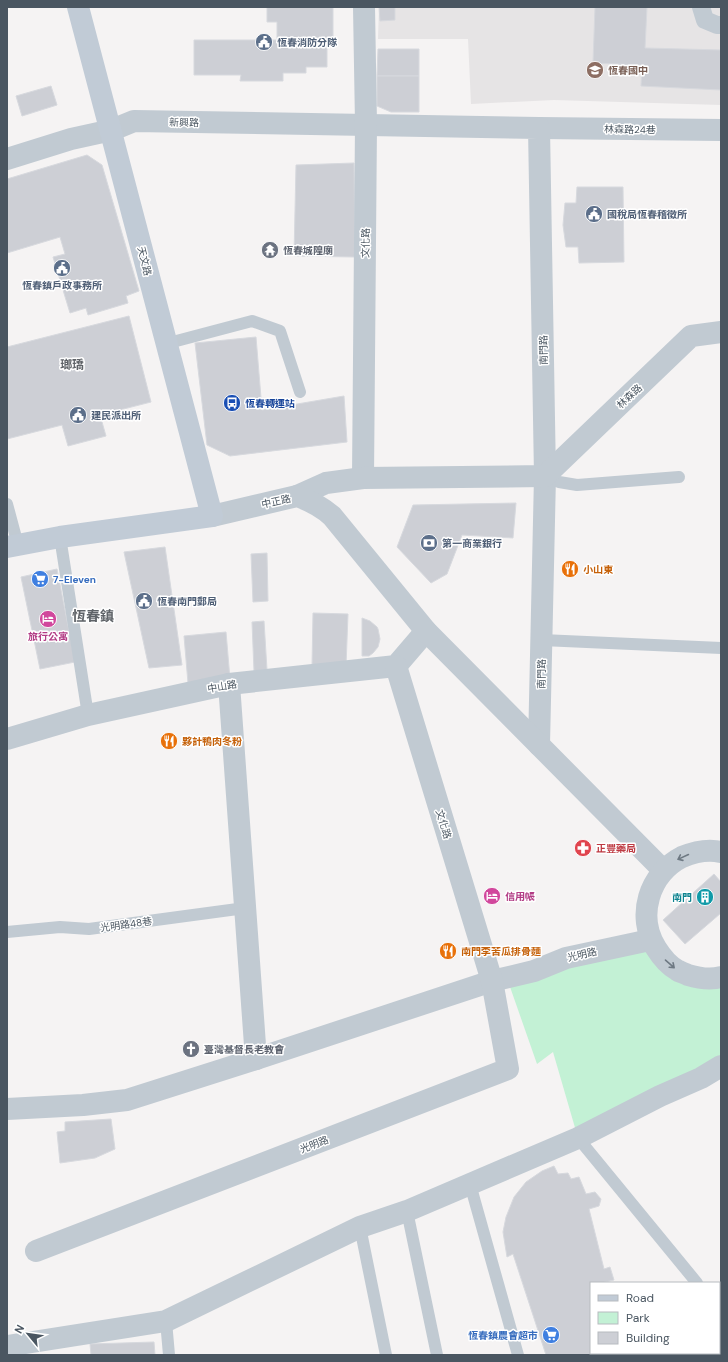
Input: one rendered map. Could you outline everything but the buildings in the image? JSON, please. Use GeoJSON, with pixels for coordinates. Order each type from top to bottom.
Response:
{"type":"FeatureCollection","features":[{"type":"Feature","properties":{"kind":"main road","name":"天文路"},"geometry":{"type":"LineString","coordinates":[[78,7],[112,130],[166,344],[212,516]]}},
{"type":"Feature","properties":{"kind":"main road","name":"中正路"},"geometry":{"type":"LineString","coordinates":[[12,546],[60,537],[212,516]]}},
{"type":"Feature","properties":{"kind":"street","name":"文化路"},"geometry":{"type":"LineString","coordinates":[[363,478],[366,124],[364,7]]}},
{"type":"Feature","properties":{"kind":"street"},"geometry":{"type":"LineString","coordinates":[[701,7],[705,20],[721,25]]}},
{"type":"Feature","properties":{"kind":"street","name":"新興路"},"geometry":{"type":"LineString","coordinates":[[7,159],[71,139],[112,130],[134,121],[366,124]]}},
{"type":"Feature","properties":{"kind":"street"},"geometry":{"type":"LineString","coordinates":[[366,124],[539,128]]}},
{"type":"Feature","properties":{"kind":"street","name":"林森路24巷"},"geometry":{"type":"LineString","coordinates":[[539,128],[721,130]]}},
{"type":"Feature","properties":{"kind":"street","name":"南門路"},"geometry":{"type":"LineString","coordinates":[[539,128],[545,476],[539,745]]}},
{"type":"Feature","properties":{"kind":"street","name":"林森路"},"geometry":{"type":"LineString","coordinates":[[545,476],[691,336],[721,332]]}},
{"type":"Feature","properties":{"kind":"street","name":"中正路"},"geometry":{"type":"LineString","coordinates":[[212,516],[297,496],[326,483],[363,478],[545,476]]}},
{"type":"Feature","properties":{"kind":"street"},"geometry":{"type":"LineString","coordinates":[[297,496],[310,500],[321,506],[332,516],[426,631],[664,870]]}},
{"type":"Feature","properties":{"kind":"street"},"geometry":{"type":"LineString","coordinates":[[396,666],[426,631]]}},
{"type":"Feature","properties":{"kind":"street","name":"文化路"},"geometry":{"type":"LineString","coordinates":[[396,666],[492,981]]}},
{"type":"Feature","properties":{"kind":"street","name":"中山路"},"geometry":{"type":"LineString","coordinates":[[7,739],[88,715],[229,684],[396,666]]}},
{"type":"Feature","properties":{"kind":"street"},"geometry":{"type":"LineString","coordinates":[[229,684],[256,1059]]}},
{"type":"Feature","properties":{"kind":"street"},"geometry":{"type":"LineString","coordinates":[[721,852],[703,851],[689,854],[675,861],[664,870],[655,882],[648,896],[646,910],[646,925],[650,940],[661,957],[676,970],[695,977],[715,979],[721,977]]}},
{"type":"Feature","properties":{"kind":"street","name":"光明路"},"geometry":{"type":"LineString","coordinates":[[7,1109],[83,1105],[127,1100],[492,981],[534,970],[566,958],[650,940]]}},
{"type":"Feature","properties":{"kind":"street","name":"光明路"},"geometry":{"type":"LineString","coordinates":[[36,1251],[508,1069],[492,981]]}},
{"type":"Feature","properties":{"kind":"street"},"geometry":{"type":"LineString","coordinates":[[7,1346],[166,1321],[360,1227],[407,1211],[578,1138],[660,1096],[701,1078],[721,1066]]}},
{"type":"Feature","properties":{"kind":"lane"},"geometry":{"type":"LineString","coordinates":[[166,344],[252,321],[280,331],[300,392]]}},
{"type":"Feature","properties":{"kind":"lane"},"geometry":{"type":"LineString","coordinates":[[545,476],[559,482],[577,485],[679,477]]}},
{"type":"Feature","properties":{"kind":"lane"},"geometry":{"type":"LineString","coordinates":[[7,504],[12,546]]}},
{"type":"Feature","properties":{"kind":"lane"},"geometry":{"type":"LineString","coordinates":[[60,537],[88,715]]}},
{"type":"Feature","properties":{"kind":"lane"},"geometry":{"type":"LineString","coordinates":[[542,640],[721,648]]}},
{"type":"Feature","properties":{"kind":"lane","name":"光明路48巷"},"geometry":{"type":"LineString","coordinates":[[7,932],[60,927],[89,929],[245,908]]}},
{"type":"Feature","properties":{"kind":"lane"},"geometry":{"type":"LineString","coordinates":[[578,1138],[696,1282]]}},
{"type":"Feature","properties":{"kind":"lane"},"geometry":{"type":"LineString","coordinates":[[470,1184],[518,1355]]}},
{"type":"Feature","properties":{"kind":"lane"},"geometry":{"type":"LineString","coordinates":[[407,1211],[437,1355]]}},
{"type":"Feature","properties":{"kind":"lane"},"geometry":{"type":"LineString","coordinates":[[360,1227],[386,1355]]}},
{"type":"Feature","properties":{"kind":"lane"},"geometry":{"type":"LineString","coordinates":[[166,1321],[169,1355]]}},
{"type":"Feature","properties":{"kind":"shaded area","name":"恆春國中"},"geometry":{"type":"Polygon","coordinates":[[[379,7],[721,7],[721,105],[554,100],[471,104],[468,39],[378,39],[379,7]]]}},
{"type":"Feature","properties":{"kind":"green space"},"geometry":{"type":"Polygon","coordinates":[[[656,941],[680,970],[721,978],[721,1063],[578,1138],[553,1052],[537,1064],[509,984],[656,941]]]}},
{"type":"Feature","properties":{"kind":"place","name":"恆春消防分隊"},"geometry":{"type":"Point","coordinates":[264,42]}},
{"type":"Feature","properties":{"kind":"place","name":"恆春國中"},"geometry":{"type":"Point","coordinates":[595,70]}},
{"type":"Feature","properties":{"kind":"place","name":"國稅局恆春稽徵所"},"geometry":{"type":"Point","coordinates":[594,214]}},
{"type":"Feature","properties":{"kind":"place","name":"恆春城隍廟"},"geometry":{"type":"Point","coordinates":[270,250]}},
{"type":"Feature","properties":{"kind":"place","name":"恆春鎮戶政事務所"},"geometry":{"type":"Point","coordinates":[62,268]}},
{"type":"Feature","properties":{"kind":"place","name":"恆春轉運站"},"geometry":{"type":"Point","coordinates":[232,403]}},
{"type":"Feature","properties":{"kind":"place","name":"建民派出所"},"geometry":{"type":"Point","coordinates":[78,415]}},
{"type":"Feature","properties":{"kind":"place","name":"第一商業銀行"},"geometry":{"type":"Point","coordinates":[429,543]}},
{"type":"Feature","properties":{"kind":"place","name":"小山東"},"geometry":{"type":"Point","coordinates":[570,569]}},
{"type":"Feature","properties":{"kind":"place","name":"7-Eleven"},"geometry":{"type":"Point","coordinates":[40,579]}},
{"type":"Feature","properties":{"kind":"place","name":"恆春南門郵局"},"geometry":{"type":"Point","coordinates":[144,601]}},
{"type":"Feature","properties":{"kind":"place","name":"旅行公寓"},"geometry":{"type":"Point","coordinates":[48,619]}},
{"type":"Feature","properties":{"kind":"place","name":"夥計鴨肉冬粉"},"geometry":{"type":"Point","coordinates":[169,741]}},
{"type":"Feature","properties":{"kind":"place","name":"正豐藥局"},"geometry":{"type":"Point","coordinates":[583,848]}},
{"type":"Feature","properties":{"kind":"place","name":"信用帳"},"geometry":{"type":"Point","coordinates":[492,896]}},
{"type":"Feature","properties":{"kind":"place","name":"南門"},"geometry":{"type":"Point","coordinates":[705,897]}},
{"type":"Feature","properties":{"kind":"place","name":"南門李苦瓜排骨麵"},"geometry":{"type":"Point","coordinates":[448,951]}},
{"type":"Feature","properties":{"kind":"place","name":"臺灣基督長老教會"},"geometry":{"type":"Point","coordinates":[191,1049]}},
{"type":"Feature","properties":{"kind":"place","name":"恆春鎮農會超市"},"geometry":{"type":"Point","coordinates":[551,1335]}},
{"type":"Feature","properties":{"kind":"district","name":"瑯𤩝"},"geometry":{"type":"Point","coordinates":[72,365]}},
{"type":"Feature","properties":{"kind":"district","name":"恆春鎮"},"geometry":{"type":"Point","coordinates":[93,616]}}]}
